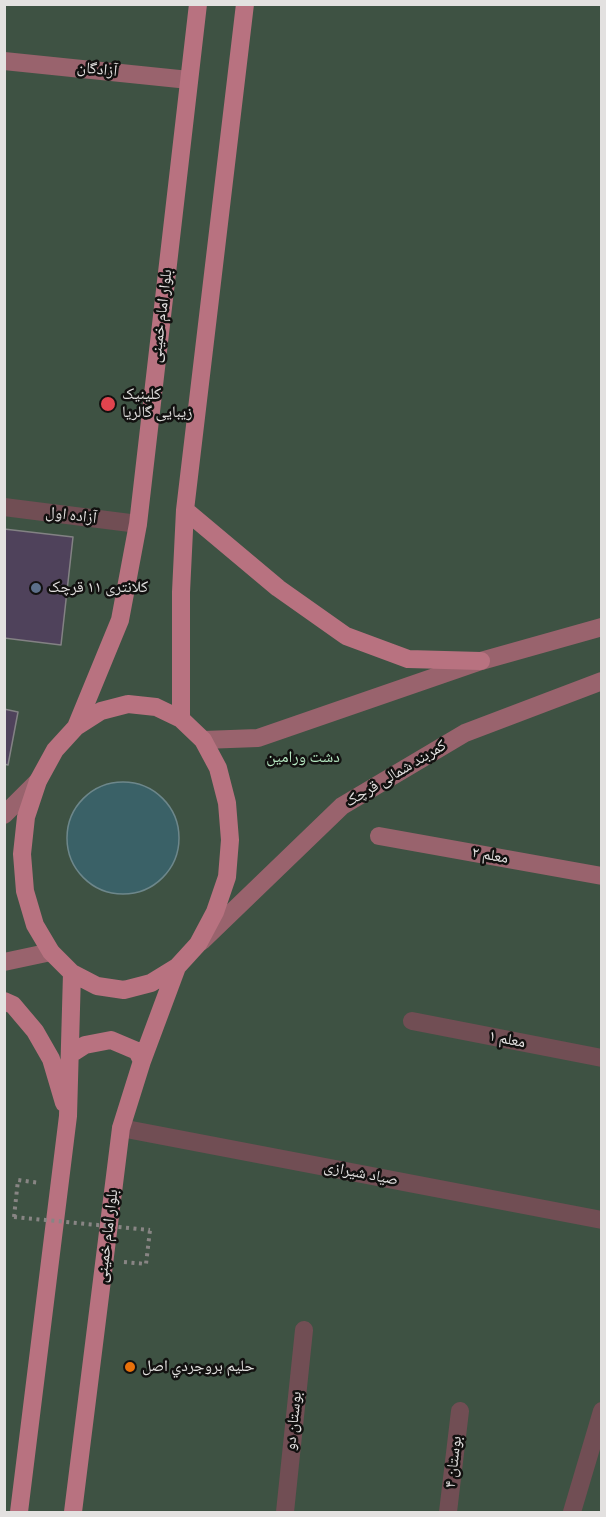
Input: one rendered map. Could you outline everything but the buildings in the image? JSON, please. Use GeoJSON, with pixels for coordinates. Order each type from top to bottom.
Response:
{"type":"FeatureCollection","features":[{"type":"Feature","properties":{"kind":"main road","name":"بلوار امام خمینی"},"geometry":{"type":"LineString","coordinates":[[76,727],[120,620],[138,524],[198,4]]}},
{"type":"Feature","properties":{"kind":"main road"},"geometry":{"type":"LineString","coordinates":[[181,718],[181,592],[185,510],[244,4]]}},
{"type":"Feature","properties":{"kind":"main road","name":"آزادگان"},"geometry":{"type":"LineString","coordinates":[[4,61],[189,80]]}},
{"type":"Feature","properties":{"kind":"main road"},"geometry":{"type":"LineString","coordinates":[[185,510],[278,588],[346,636],[408,659],[481,661]]}},
{"type":"Feature","properties":{"kind":"main road"},"geometry":{"type":"LineString","coordinates":[[203,740],[258,738],[481,661],[602,627]]}},
{"type":"Feature","properties":{"kind":"main road","name":"کمربند شمالی قرچک"},"geometry":{"type":"LineString","coordinates":[[198,944],[342,806],[465,732],[602,681]]}},
{"type":"Feature","properties":{"kind":"main road"},"geometry":{"type":"LineString","coordinates":[[128,704],[156,707],[181,718],[203,740],[218,768],[227,802],[230,840],[227,877],[215,912],[198,944],[177,967],[151,983],[124,990],[98,986],[72,973],[51,952],[35,924],[25,891],[23,863],[26,817],[38,782],[55,750],[76,727],[101,711],[128,704]]}},
{"type":"Feature","properties":{"kind":"main road"},"geometry":{"type":"LineString","coordinates":[[4,815],[38,782]]}},
{"type":"Feature","properties":{"kind":"main road","name":"معلم ۲"},"geometry":{"type":"LineString","coordinates":[[379,836],[602,876]]}},
{"type":"Feature","properties":{"kind":"main road"},"geometry":{"type":"LineString","coordinates":[[4,962],[51,952]]}},
{"type":"Feature","properties":{"kind":"main road","name":"بلوار امام خمینی"},"geometry":{"type":"LineString","coordinates":[[73,1512],[121,1128],[142,1061],[177,967]]}},
{"type":"Feature","properties":{"kind":"main road"},"geometry":{"type":"LineString","coordinates":[[19,1512],[68,1116],[72,973]]}},
{"type":"Feature","properties":{"kind":"main road"},"geometry":{"type":"LineString","coordinates":[[4,1001],[13,1005],[35,1030],[51,1059],[68,1116]]}},
{"type":"Feature","properties":{"kind":"main road"},"geometry":{"type":"LineString","coordinates":[[71,1054],[85,1045],[111,1040],[136,1051],[142,1061]]}},
{"type":"Feature","properties":{"kind":"street","name":"آزاده اول"},"geometry":{"type":"LineString","coordinates":[[4,507],[138,524]]}},
{"type":"Feature","properties":{"kind":"street","name":"معلم ۱"},"geometry":{"type":"LineString","coordinates":[[412,1021],[602,1058]]}},
{"type":"Feature","properties":{"kind":"street","name":"صیاد شیرازی"},"geometry":{"type":"LineString","coordinates":[[121,1128],[602,1220]]}},
{"type":"Feature","properties":{"kind":"street","name":"بوستان دو"},"geometry":{"type":"LineString","coordinates":[[285,1512],[304,1330]]}},
{"type":"Feature","properties":{"kind":"street","name":"بوستان ۴"},"geometry":{"type":"LineString","coordinates":[[448,1512],[460,1411]]}},
{"type":"Feature","properties":{"kind":"street"},"geometry":{"type":"LineString","coordinates":[[572,1512],[602,1411]]}},
{"type":"Feature","properties":{"kind":"path"},"geometry":{"type":"LineString","coordinates":[[18,1180],[14,1216],[150,1230],[146,1264]]}},
{"type":"Feature","properties":{"kind":"green space","name":"دشت ورامین"},"geometry":{"type":"Polygon","coordinates":[[[5,5],[601,5],[601,1512],[5,1512],[5,5]]]}},
{"type":"Feature","properties":{"kind":"water"},"geometry":{"type":"Polygon","coordinates":[[[123,782],[144,787],[162,799],[174,817],[179,838],[174,859],[162,877],[144,889],[123,894],[102,889],[84,877],[72,859],[67,838],[72,817],[84,799],[102,787],[123,782]]]}},
{"type":"Feature","properties":{"kind":"place","name":"کلینیک زیبایی گالریا"},"geometry":{"type":"Point","coordinates":[108,404]}},
{"type":"Feature","properties":{"kind":"place","name":"کلانتری ۱۱ قرچک"},"geometry":{"type":"Point","coordinates":[36,588]}},
{"type":"Feature","properties":{"kind":"place","name":"حليم بروجردي اصل"},"geometry":{"type":"Point","coordinates":[130,1367]}}]}
